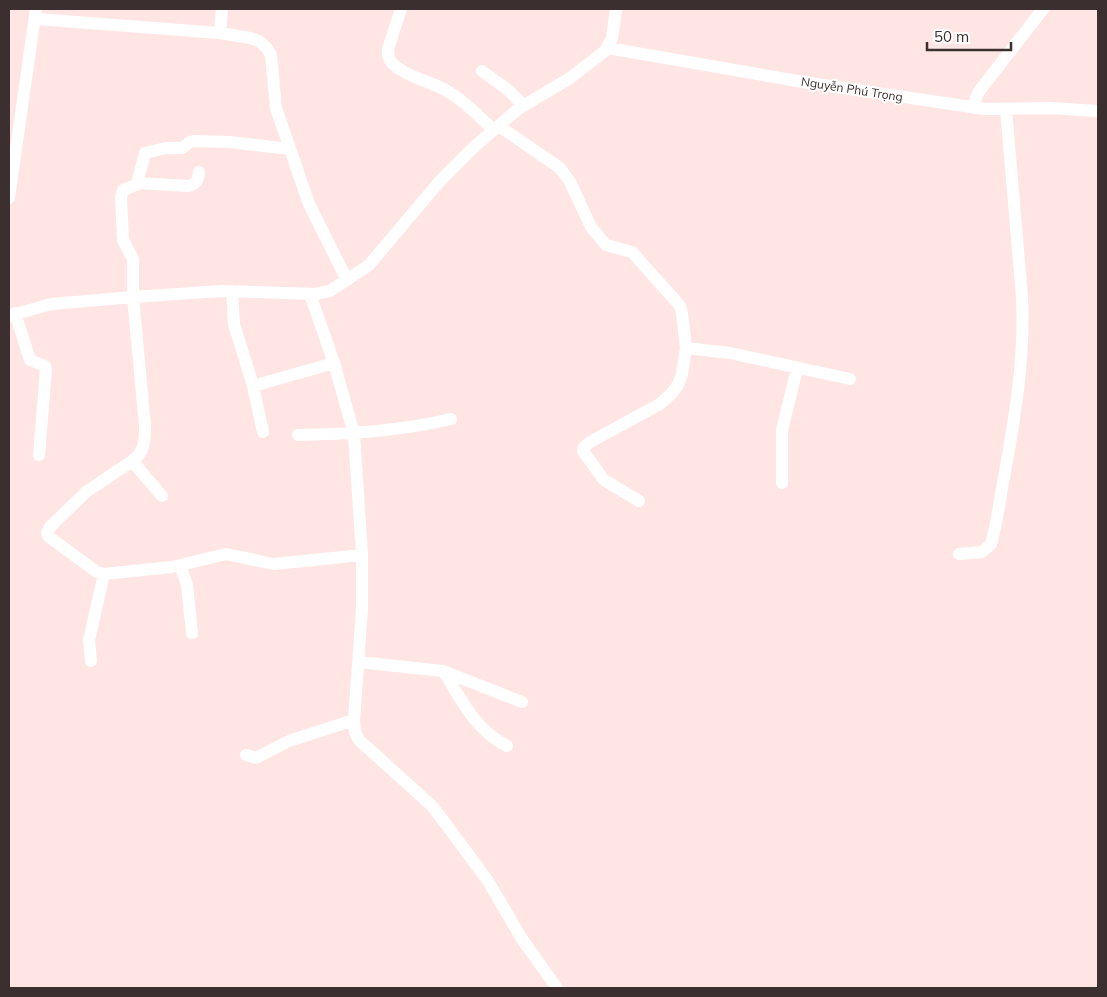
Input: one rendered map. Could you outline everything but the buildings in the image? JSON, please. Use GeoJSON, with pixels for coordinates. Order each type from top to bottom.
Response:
{"type":"FeatureCollection","features":[{"type":"Feature","properties":{"kind":"street"},"geometry":{"type":"LineString","coordinates":[[220,33],[222,9]]}},
{"type":"Feature","properties":{"kind":"street"},"geometry":{"type":"LineString","coordinates":[[401,9],[388,49],[388,56],[391,62],[405,72],[436,84],[450,92],[497,128],[560,168],[570,182],[590,227],[596,234],[606,245],[632,252],[680,306],[686,348],[680,379],[671,394],[660,404],[590,442],[584,447],[583,451],[600,475],[611,485],[639,501]]}},
{"type":"Feature","properties":{"kind":"street"},"geometry":{"type":"LineString","coordinates":[[39,455],[46,366],[30,360],[12,314],[51,304],[133,297],[232,291],[310,294],[330,291],[369,265],[440,182],[497,128],[524,106],[570,78],[608,48],[614,30],[616,9]]}},
{"type":"Feature","properties":{"kind":"street"},"geometry":{"type":"LineString","coordinates":[[975,108],[976,97],[980,90],[1043,9]]}},
{"type":"Feature","properties":{"kind":"street"},"geometry":{"type":"LineString","coordinates":[[9,198],[36,14],[220,33],[250,38],[259,41],[266,47],[270,55],[274,100],[309,204],[348,280]]}},
{"type":"Feature","properties":{"kind":"street","name":"Nguyễn Phú Trọng"},"geometry":{"type":"LineString","coordinates":[[608,48],[803,82],[975,108],[1050,108],[1098,111]]}},
{"type":"Feature","properties":{"kind":"street"},"geometry":{"type":"LineString","coordinates":[[482,71],[508,90],[524,106]]}},
{"type":"Feature","properties":{"kind":"street"},"geometry":{"type":"LineString","coordinates":[[959,554],[982,552],[991,544],[1019,382],[1023,319],[1022,297],[1006,109]]}},
{"type":"Feature","properties":{"kind":"street"},"geometry":{"type":"LineString","coordinates":[[290,149],[229,142],[190,142],[182,148],[166,148],[145,153],[136,185],[123,190],[121,198],[123,240],[132,259],[133,297],[145,436],[144,445],[141,453],[86,492],[47,532],[49,538],[97,572],[104,574],[164,568],[226,554],[274,564],[362,555]]}},
{"type":"Feature","properties":{"kind":"street"},"geometry":{"type":"LineString","coordinates":[[137,183],[194,185],[198,180],[199,172]]}},
{"type":"Feature","properties":{"kind":"street"},"geometry":{"type":"LineString","coordinates":[[232,291],[236,331],[253,386],[263,432]]}},
{"type":"Feature","properties":{"kind":"street"},"geometry":{"type":"LineString","coordinates":[[310,294],[334,363],[354,434],[362,555],[362,609],[354,720],[355,732],[359,740],[432,806],[488,881],[530,952],[557,988]]}},
{"type":"Feature","properties":{"kind":"street"},"geometry":{"type":"LineString","coordinates":[[686,348],[730,353],[850,379]]}},
{"type":"Feature","properties":{"kind":"street"},"geometry":{"type":"LineString","coordinates":[[253,386],[334,363]]}},
{"type":"Feature","properties":{"kind":"street"},"geometry":{"type":"LineString","coordinates":[[782,483],[783,421],[793,392],[798,369]]}},
{"type":"Feature","properties":{"kind":"street"},"geometry":{"type":"LineString","coordinates":[[298,435],[354,434],[413,428],[451,419]]}},
{"type":"Feature","properties":{"kind":"street"},"geometry":{"type":"LineString","coordinates":[[132,461],[162,496]]}},
{"type":"Feature","properties":{"kind":"street"},"geometry":{"type":"LineString","coordinates":[[180,565],[187,585],[192,633]]}},
{"type":"Feature","properties":{"kind":"street"},"geometry":{"type":"LineString","coordinates":[[91,660],[89,640],[104,574]]}},
{"type":"Feature","properties":{"kind":"street"},"geometry":{"type":"LineString","coordinates":[[359,662],[443,671],[522,702]]}},
{"type":"Feature","properties":{"kind":"street"},"geometry":{"type":"LineString","coordinates":[[443,671],[471,716],[492,738],[507,746]]}},
{"type":"Feature","properties":{"kind":"street"},"geometry":{"type":"LineString","coordinates":[[246,755],[256,758],[289,741],[354,720]]}}]}
